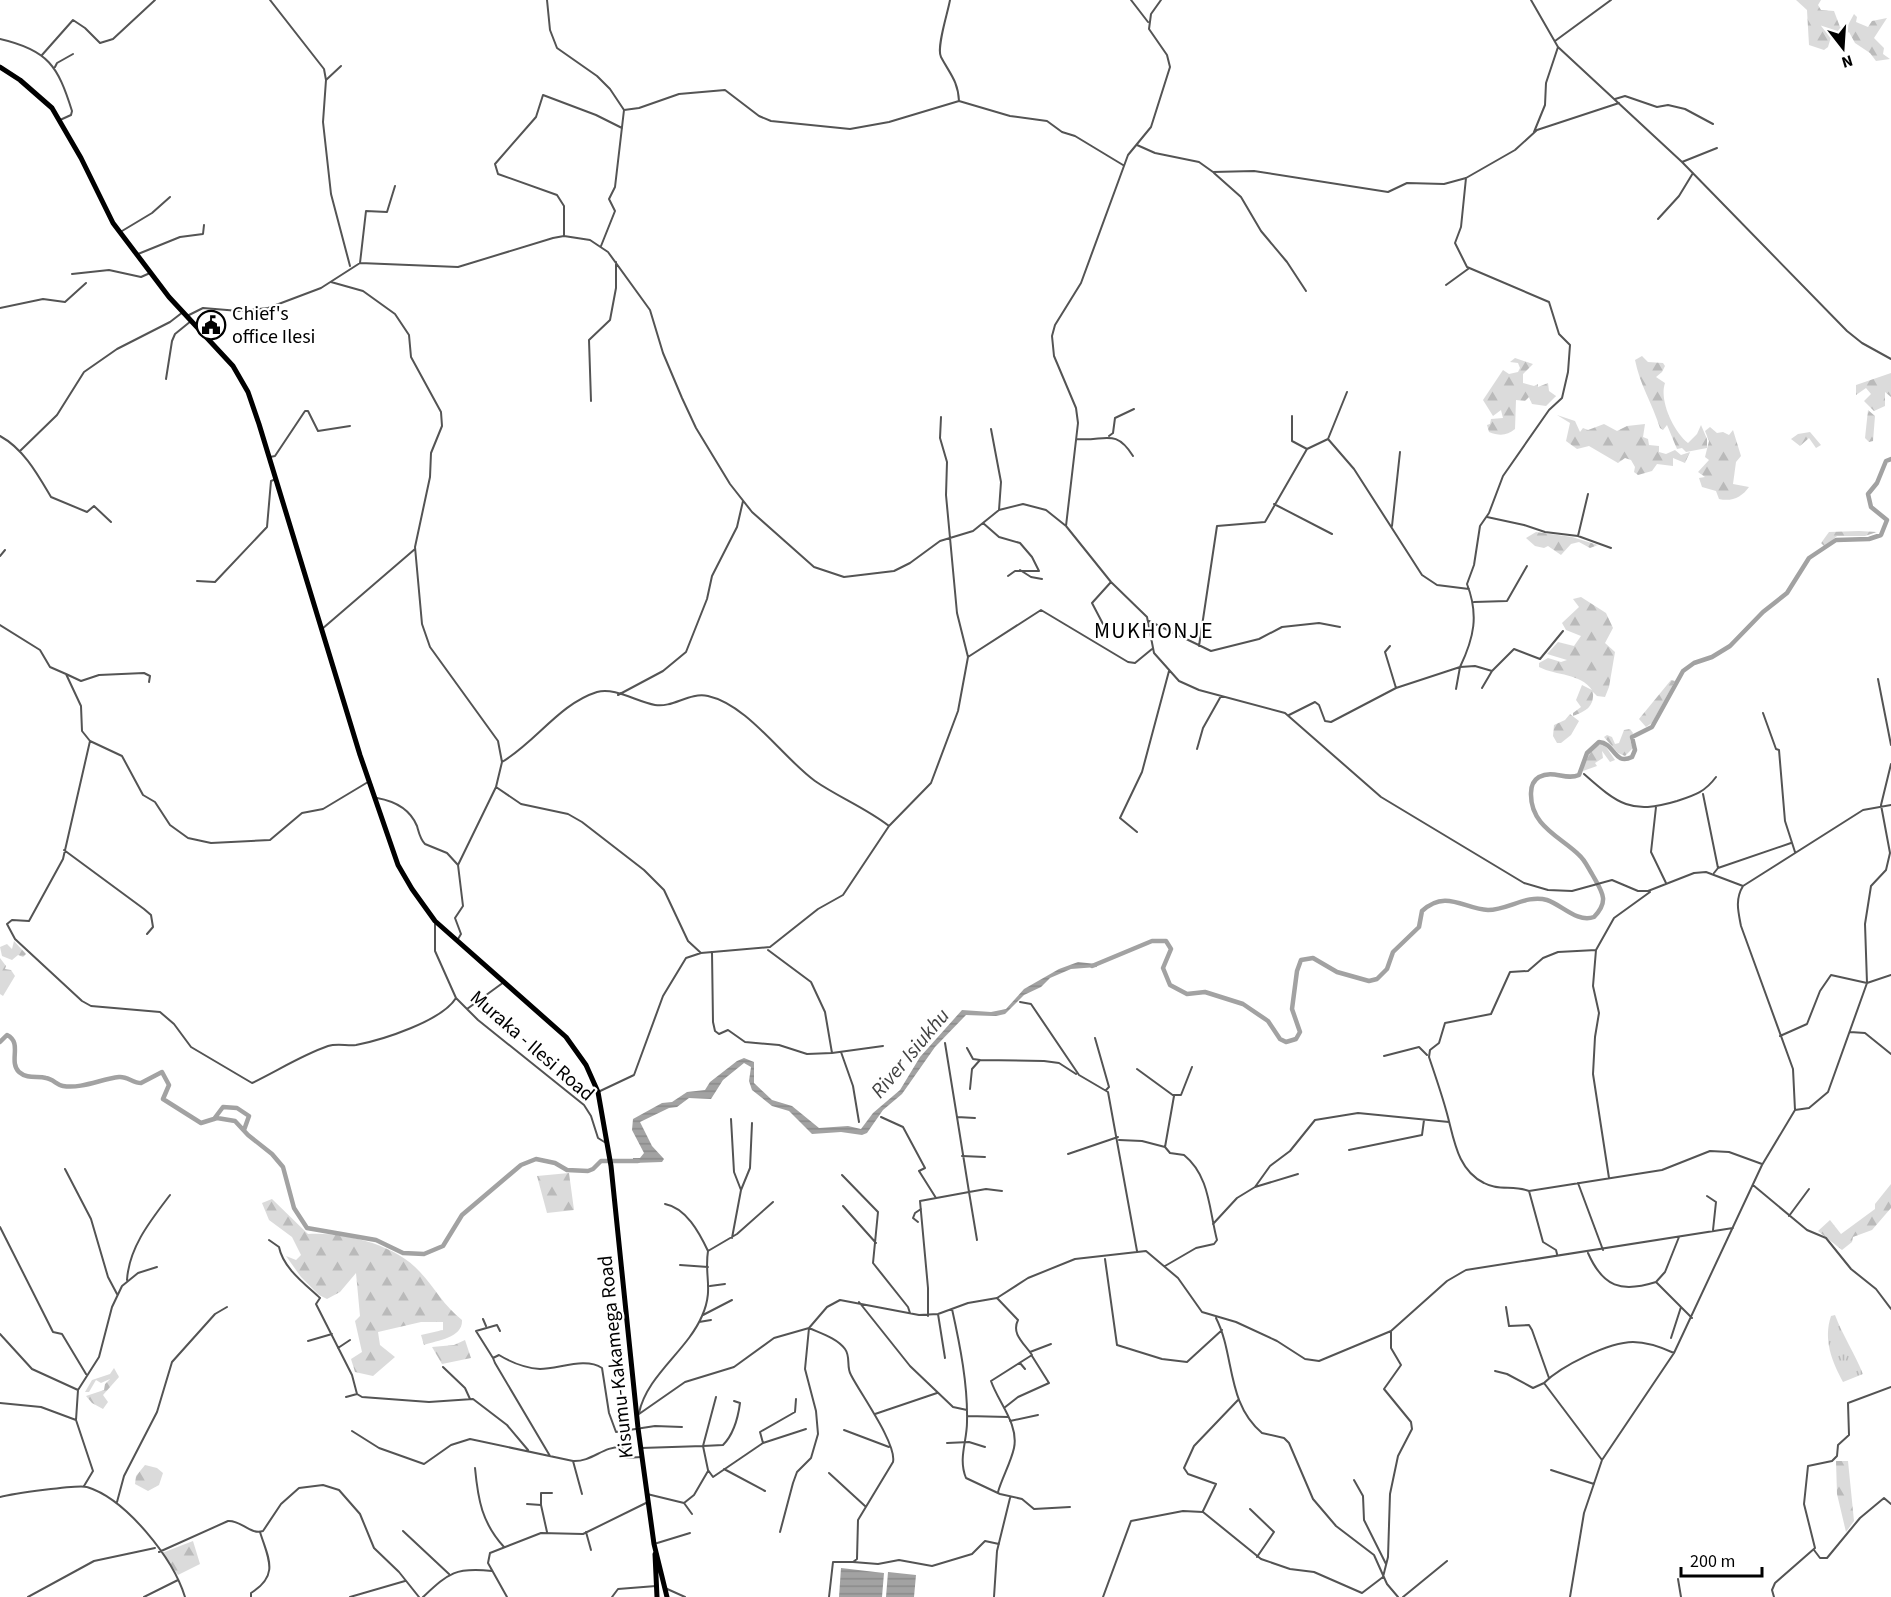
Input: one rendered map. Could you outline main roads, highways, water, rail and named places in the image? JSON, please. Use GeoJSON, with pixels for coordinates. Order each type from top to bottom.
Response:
{"type":"FeatureCollection","features":[{"type":"Feature","properties":{"kind":"highway","name":"Kisumu-Kakamega Road"},"geometry":{"type":"LineString","coordinates":[[0,67],[35,92],[60,120],[119,233],[150,273],[241,378],[270,458],[368,782],[398,865],[435,921],[577,1050],[598,1092],[609,1144],[640,1448],[654,1544],[658,1597]]}},
{"type":"Feature","properties":{"kind":"highway","name":"Kisumu-Kakamega Road"},"geometry":{"type":"LineString","coordinates":[[654,1544],[666,1597]]}},
{"type":"Feature","properties":{"kind":"highway"},"geometry":{"type":"LineString","coordinates":[[658,1597],[666,1597]]}},
{"type":"Feature","properties":{"kind":"waterway","name":"River Isiukhu"},"geometry":{"type":"LineString","coordinates":[[1092,966],[1152,941],[1166,941],[1171,949],[1163,968],[1170,985],[1187,994],[1205,992],[1243,1004],[1268,1021],[1280,1039],[1286,1042],[1296,1039],[1300,1032],[1292,1009],[1297,971],[1301,960],[1313,958],[1337,972],[1369,981],[1377,979],[1387,969],[1393,952],[1419,927],[1422,911],[1439,901],[1455,902],[1488,910],[1540,899],[1553,902],[1576,916],[1594,917],[1602,906],[1601,891],[1581,857],[1548,830],[1536,814],[1531,793],[1534,782],[1539,777],[1550,774],[1569,777],[1579,775],[1587,753],[1599,742],[1604,743],[1622,759],[1632,757],[1635,750],[1632,737],[1652,727],[1683,671],[1694,663],[1712,657],[1730,646],[1763,612],[1787,593],[1809,558],[1836,540],[1869,539],[1881,535],[1887,520],[1871,507],[1868,494],[1877,483],[1886,461],[1891,459]]}},
{"type":"Feature","properties":{"kind":"waterway","name":"River Isiukhu"},"geometry":{"type":"LineString","coordinates":[[0,1042],[7,1035],[12,1038],[16,1068],[19,1072],[29,1076],[43,1077],[63,1086],[77,1086],[119,1077],[141,1083],[162,1072],[169,1085],[163,1099],[201,1123],[217,1118],[235,1121],[272,1154],[283,1167],[294,1208],[307,1228],[376,1240],[403,1253],[424,1254],[443,1246],[462,1215],[521,1165],[536,1159],[555,1163],[567,1170],[588,1171],[601,1161],[638,1161]]}},
{"type":"Feature","properties":{"kind":"waterway"},"geometry":{"type":"LineString","coordinates":[[214,1119],[223,1107],[237,1108],[249,1116],[244,1130]]}},
{"type":"Feature","properties":{"kind":"place","name":"Chief's office Ilesi"},"geometry":{"type":"Point","coordinates":[211,325]}},
{"type":"Feature","properties":{"kind":"district","name":"MUKHONJE"},"geometry":{"type":"Point","coordinates":[1154,631]}}]}
